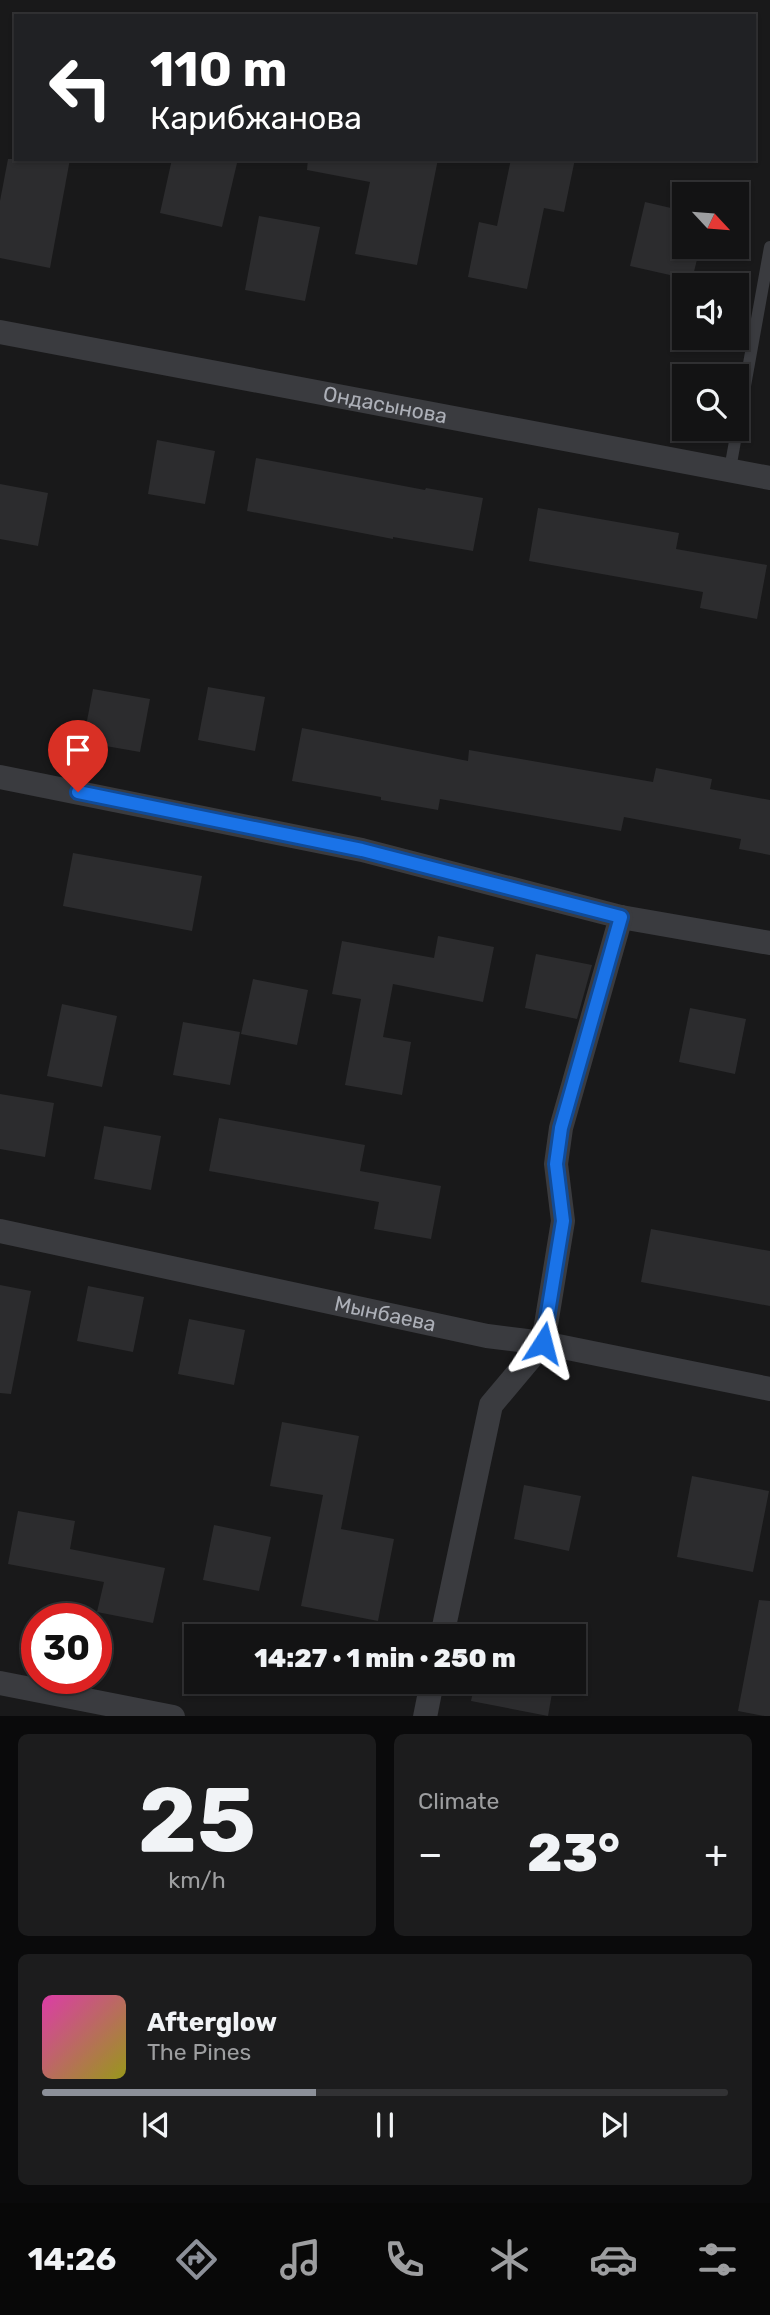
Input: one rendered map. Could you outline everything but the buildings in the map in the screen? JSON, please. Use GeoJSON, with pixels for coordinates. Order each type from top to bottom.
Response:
{"type":"FeatureCollection","features":[{"type":"Feature","properties":{"kind":"street","name":"Ондасынова"},"geometry":{"type":"LineString","coordinates":[[0,332],[770,478]]}},
{"type":"Feature","properties":{"kind":"street"},"geometry":{"type":"LineString","coordinates":[[0,777],[362,850],[621,917],[770,943]]}},
{"type":"Feature","properties":{"kind":"street"},"geometry":{"type":"LineString","coordinates":[[445,1624],[491,1405],[543,1343],[563,1221],[556,1164],[561,1128],[621,917]]}},
{"type":"Feature","properties":{"kind":"street","name":"Мынбаева"},"geometry":{"type":"LineString","coordinates":[[0,1231],[486,1336],[543,1343],[770,1390]]}},
{"type":"Feature","properties":{"kind":"street"},"geometry":{"type":"LineString","coordinates":[[0,1683],[168,1716]]}},
{"type":"Feature","properties":{"kind":"street"},"geometry":{"type":"LineString","coordinates":[[425,1716],[430,1694]]}},
{"type":"Feature","properties":{"kind":"lane"},"geometry":{"type":"LineString","coordinates":[[730,469],[770,247]]}},
{"type":"Feature","properties":{"kind":"route"},"geometry":{"type":"LineString","coordinates":[[78,792],[362,850],[621,917],[561,1128],[556,1164],[563,1221],[543,1343]]}}]}
